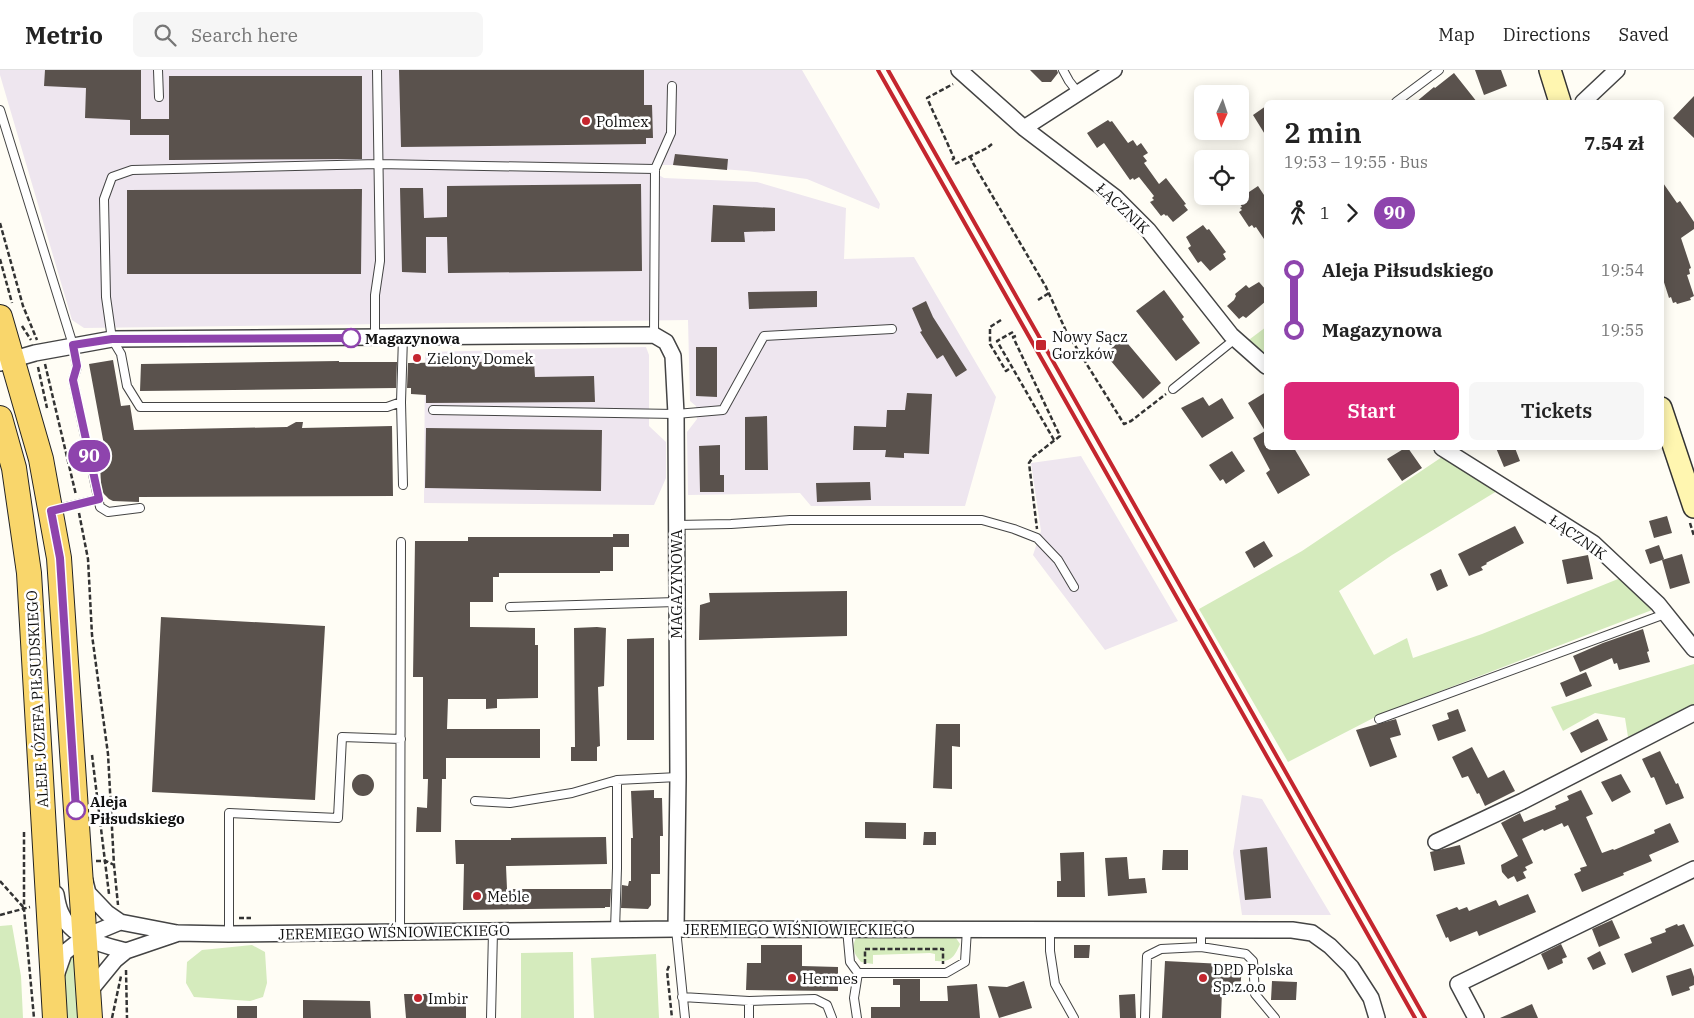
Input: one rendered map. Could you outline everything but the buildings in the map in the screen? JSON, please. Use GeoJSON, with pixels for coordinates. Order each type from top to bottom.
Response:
{"type":"FeatureCollection","features":[{"type":"Feature","properties":{"kind":"main road","name":"ALEJE JÓZEFA PIŁSUDSKIEGO"},"geometry":{"type":"LineString","coordinates":[[0,317],[6,361],[41,459],[60,558],[90,1018]]}},
{"type":"Feature","properties":{"kind":"main road","name":"ALEJE JÓZEFA PIŁSUDSKIEGO"},"geometry":{"type":"LineString","coordinates":[[0,418],[14,468],[29,573],[55,1018]]}},
{"type":"Feature","properties":{"kind":"main road"},"geometry":{"type":"LineString","coordinates":[[38,710],[69,710]]}},
{"type":"Feature","properties":{"kind":"street"},"geometry":{"type":"LineString","coordinates":[[1024,128],[1114,70]]}},
{"type":"Feature","properties":{"kind":"street"},"geometry":{"type":"LineString","coordinates":[[1550,70],[1559,100]]}},
{"type":"Feature","properties":{"kind":"street"},"geometry":{"type":"LineString","coordinates":[[1585,100],[1617,70]]}},
{"type":"Feature","properties":{"kind":"street","name":"ŁĄCZNIK"},"geometry":{"type":"LineString","coordinates":[[956,77],[1122,204],[1148,230],[1235,338],[1264,364]]}},
{"type":"Feature","properties":{"kind":"street"},"geometry":{"type":"LineString","coordinates":[[6,361],[73,345],[112,339],[654,335]]}},
{"type":"Feature","properties":{"kind":"street","name":"MAGAZYNOWA"},"geometry":{"type":"LineString","coordinates":[[654,335],[666,342],[673,356],[676,414],[678,778],[676,929]]}},
{"type":"Feature","properties":{"kind":"street"},"geometry":{"type":"LineString","coordinates":[[1664,416],[1690,481],[1694,507]]}},
{"type":"Feature","properties":{"kind":"street","name":"ŁĄCZNIK"},"geometry":{"type":"LineString","coordinates":[[1445,450],[1593,544],[1658,604],[1694,648]]}},
{"type":"Feature","properties":{"kind":"street"},"geometry":{"type":"LineString","coordinates":[[1436,842],[1523,801],[1694,713]]}},
{"type":"Feature","properties":{"kind":"street","name":"ALEJE JÓZEFA PIŁSUDSKIEGO"},"geometry":{"type":"LineString","coordinates":[[79,862],[88,893],[106,913],[120,922]]}},
{"type":"Feature","properties":{"kind":"street"},"geometry":{"type":"LineString","coordinates":[[47,863],[61,914],[73,930],[107,947],[126,951]]}},
{"type":"Feature","properties":{"kind":"street"},"geometry":{"type":"LineString","coordinates":[[1476,1018],[1458,984],[1694,869]]}},
{"type":"Feature","properties":{"kind":"street","name":"ALEJE JÓZEFA PIŁSUDSKIEGO"},"geometry":{"type":"LineString","coordinates":[[53,984],[64,953],[84,937],[120,922]]}},
{"type":"Feature","properties":{"kind":"street","name":"JEREMIEGO WIŚNIOWIECKIEGO"},"geometry":{"type":"LineString","coordinates":[[120,922],[177,933],[229,934],[676,929],[1292,930],[1312,933],[1330,946],[1351,967],[1371,998],[1377,1018]]}},
{"type":"Feature","properties":{"kind":"street","name":"JEREMIEGO WIŚNIOWIECKIEGO"},"geometry":{"type":"LineString","coordinates":[[88,993],[115,960],[126,951],[177,933]]}},
{"type":"Feature","properties":{"kind":"lane"},"geometry":{"type":"LineString","coordinates":[[158,70],[159,97]]}},
{"type":"Feature","properties":{"kind":"lane"},"geometry":{"type":"LineString","coordinates":[[375,337],[374,295],[380,261],[377,70]]}},
{"type":"Feature","properties":{"kind":"lane"},"geometry":{"type":"LineString","coordinates":[[1063,70],[1079,94]]}},
{"type":"Feature","properties":{"kind":"lane"},"geometry":{"type":"LineString","coordinates":[[1399,100],[1439,70]]}},
{"type":"Feature","properties":{"kind":"lane"},"geometry":{"type":"LineString","coordinates":[[654,335],[655,169],[672,133],[672,86]]}},
{"type":"Feature","properties":{"kind":"lane"},"geometry":{"type":"LineString","coordinates":[[0,110],[73,345],[77,366],[73,380],[100,507],[108,512],[140,508]]}},
{"type":"Feature","properties":{"kind":"lane"},"geometry":{"type":"LineString","coordinates":[[401,402],[387,407],[140,407],[127,386],[121,354],[112,339],[106,297],[104,198],[112,177],[132,170],[378,164],[655,169]]}},
{"type":"Feature","properties":{"kind":"lane"},"geometry":{"type":"LineString","coordinates":[[433,410],[676,414],[723,410],[764,336],[892,329]]}},
{"type":"Feature","properties":{"kind":"lane"},"geometry":{"type":"LineString","coordinates":[[403,337],[401,402],[403,485]]}},
{"type":"Feature","properties":{"kind":"lane"},"geometry":{"type":"LineString","coordinates":[[1173,389],[1235,338]]}},
{"type":"Feature","properties":{"kind":"lane"},"geometry":{"type":"LineString","coordinates":[[51,511],[99,499]]}},
{"type":"Feature","properties":{"kind":"lane"},"geometry":{"type":"LineString","coordinates":[[676,525],[790,520],[982,520],[1037,538],[1058,560],[1074,587]]}},
{"type":"Feature","properties":{"kind":"lane"},"geometry":{"type":"LineString","coordinates":[[400,932],[401,542]]}},
{"type":"Feature","properties":{"kind":"lane"},"geometry":{"type":"LineString","coordinates":[[510,606],[676,602]]}},
{"type":"Feature","properties":{"kind":"lane"},"geometry":{"type":"LineString","coordinates":[[1379,719],[1665,614]]}},
{"type":"Feature","properties":{"kind":"lane"},"geometry":{"type":"LineString","coordinates":[[229,934],[229,813],[338,818],[342,737],[401,739]]}},
{"type":"Feature","properties":{"kind":"lane"},"geometry":{"type":"LineString","coordinates":[[476,801],[510,803],[572,793],[618,780],[678,778]]}},
{"type":"Feature","properties":{"kind":"lane"},"geometry":{"type":"LineString","coordinates":[[614,930],[618,780]]}},
{"type":"Feature","properties":{"kind":"lane"},"geometry":{"type":"LineString","coordinates":[[676,929],[685,1018]]}},
{"type":"Feature","properties":{"kind":"lane"},"geometry":{"type":"LineString","coordinates":[[847,929],[850,962],[862,973],[946,973],[966,962],[967,929]]}},
{"type":"Feature","properties":{"kind":"lane"},"geometry":{"type":"LineString","coordinates":[[1050,929],[1050,951],[1056,984],[1074,1018]]}},
{"type":"Feature","properties":{"kind":"lane"},"geometry":{"type":"LineString","coordinates":[[1201,929],[1201,947]]}},
{"type":"Feature","properties":{"kind":"lane"},"geometry":{"type":"LineString","coordinates":[[491,1018],[493,931]]}},
{"type":"Feature","properties":{"kind":"lane"},"geometry":{"type":"LineString","coordinates":[[1145,1018],[1147,956],[1161,949],[1201,947],[1246,954],[1253,961],[1255,994],[1275,1018]]}},
{"type":"Feature","properties":{"kind":"lane"},"geometry":{"type":"LineString","coordinates":[[857,1018],[854,998],[862,973]]}},
{"type":"Feature","properties":{"kind":"lane"},"geometry":{"type":"LineString","coordinates":[[682,997],[749,1001],[815,999],[827,1005],[832,1018]]}},
{"type":"Feature","properties":{"kind":"lane"},"geometry":{"type":"LineString","coordinates":[[749,1001],[749,1018]]}},
{"type":"Feature","properties":{"kind":"path"},"geometry":{"type":"LineString","coordinates":[[952,160],[954,158],[927,98],[956,77]]}},
{"type":"Feature","properties":{"kind":"path"},"geometry":{"type":"LineString","coordinates":[[954,164],[992,144]]}},
{"type":"Feature","properties":{"kind":"path"},"geometry":{"type":"LineString","coordinates":[[970,156],[1049,293],[1066,331],[1124,424],[1131,421],[1173,389]]}},
{"type":"Feature","properties":{"kind":"path"},"geometry":{"type":"LineString","coordinates":[[0,223],[23,306],[42,352],[78,505],[88,559],[92,635],[108,754],[114,865],[120,922]]}},
{"type":"Feature","properties":{"kind":"path"},"geometry":{"type":"LineString","coordinates":[[1038,300],[1049,293]]}},
{"type":"Feature","properties":{"kind":"path"},"geometry":{"type":"LineString","coordinates":[[1001,320],[990,327],[990,344],[1006,371],[1012,368]]}},
{"type":"Feature","properties":{"kind":"path"},"geometry":{"type":"LineString","coordinates":[[1013,332],[996,341],[1054,440]]}},
{"type":"Feature","properties":{"kind":"path"},"geometry":{"type":"LineString","coordinates":[[1016,336],[1013,337],[1060,436],[1029,463],[1037,520],[1037,538]]}},
{"type":"Feature","properties":{"kind":"path"},"geometry":{"type":"LineString","coordinates":[[24,830],[24,909],[34,1018]]}},
{"type":"Feature","properties":{"kind":"path"},"geometry":{"type":"LineString","coordinates":[[0,882],[24,909]]}},
{"type":"Feature","properties":{"kind":"path"},"geometry":{"type":"LineString","coordinates":[[24,909],[49,908]]}},
{"type":"Feature","properties":{"kind":"path"},"geometry":{"type":"LineString","coordinates":[[862,973],[865,949],[943,949],[943,973]]}},
{"type":"Feature","properties":{"kind":"path"},"geometry":{"type":"LineString","coordinates":[[126,951],[127,1018]]}},
{"type":"Feature","properties":{"kind":"path"},"geometry":{"type":"LineString","coordinates":[[112,1018],[121,979]]}},
{"type":"Feature","properties":{"kind":"shaded area"},"geometry":{"type":"Polygon","coordinates":[[[0,70],[802,70],[880,204],[879,209],[807,179],[747,171],[673,165],[641,165],[664,178],[757,182],[846,208],[844,259],[914,257],[996,397],[965,506],[811,506],[800,493],[688,495],[687,432],[697,419],[696,406],[690,401],[688,320],[84,328],[72,320],[0,70]]]}},
{"type":"Feature","properties":{"kind":"shaded area"},"geometry":{"type":"Polygon","coordinates":[[[646,347],[649,355],[649,426],[666,442],[666,478],[654,505],[424,503],[425,352],[646,347]]]}},
{"type":"Feature","properties":{"kind":"shaded area"},"geometry":{"type":"Polygon","coordinates":[[[1081,456],[1178,621],[1105,650],[1033,555],[1041,531],[1031,463],[1081,456]]]}},
{"type":"Feature","properties":{"kind":"shaded area"},"geometry":{"type":"Polygon","coordinates":[[[1242,795],[1262,799],[1331,915],[1242,915],[1233,853],[1242,795]]]}},
{"type":"Feature","properties":{"kind":"green space"},"geometry":{"type":"Polygon","coordinates":[[[1264,328],[1264,354],[1246,342],[1264,328]]]}},
{"type":"Feature","properties":{"kind":"green space"},"geometry":{"type":"Polygon","coordinates":[[[1442,457],[1497,491],[1392,555],[1339,591],[1374,655],[1407,638],[1413,658],[1482,634],[1623,577],[1653,602],[1652,610],[1383,713],[1288,762],[1199,609],[1302,551],[1442,457]]]}},
{"type":"Feature","properties":{"kind":"green space"},"geometry":{"type":"Polygon","coordinates":[[[1694,664],[1694,705],[1628,737],[1625,718],[1595,713],[1563,731],[1551,707],[1694,664]]]}},
{"type":"Feature","properties":{"kind":"green space"},"geometry":{"type":"Polygon","coordinates":[[[12,925],[21,976],[23,1018],[0,1018],[0,926],[12,925]]]}},
{"type":"Feature","properties":{"kind":"green space"},"geometry":{"type":"Polygon","coordinates":[[[941,934],[956,938],[960,944],[954,956],[945,961],[935,961],[935,954],[930,953],[873,955],[873,964],[861,962],[854,951],[856,938],[862,936],[941,934]]]}},
{"type":"Feature","properties":{"kind":"green space"},"geometry":{"type":"Polygon","coordinates":[[[252,945],[265,952],[267,983],[263,997],[250,1001],[194,997],[186,983],[187,962],[202,950],[252,945]]]}},
{"type":"Feature","properties":{"kind":"green space"},"geometry":{"type":"Polygon","coordinates":[[[74,951],[81,1018],[63,1018],[62,991],[64,975],[69,959],[74,951]]]}},
{"type":"Feature","properties":{"kind":"green space"},"geometry":{"type":"Polygon","coordinates":[[[573,952],[574,1018],[521,1018],[521,953],[573,952]]]}},
{"type":"Feature","properties":{"kind":"green space"},"geometry":{"type":"Polygon","coordinates":[[[656,954],[659,1018],[594,1018],[591,958],[656,954]]]}},
{"type":"Feature","properties":{"kind":"railway"},"geometry":{"type":"LineString","coordinates":[[878,70],[1415,1018]]}},
{"type":"Feature","properties":{"kind":"railway"},"geometry":{"type":"LineString","coordinates":[[888,70],[1425,1018]]}},
{"type":"Feature","properties":{"kind":"bus line","name":"90"},"geometry":{"type":"LineString","coordinates":[[76,810],[60,558],[51,511],[99,499],[73,380],[77,366],[73,345],[112,339],[351,338]]}},
{"type":"Feature","properties":{"kind":"place","name":"Polmex"},"geometry":{"type":"Point","coordinates":[586,121]}},
{"type":"Feature","properties":{"kind":"place","name":"Magazynowa"},"geometry":{"type":"Point","coordinates":[351,338]}},
{"type":"Feature","properties":{"kind":"place","name":"Nowy Sącz Gorzków"},"geometry":{"type":"Point","coordinates":[1041,345]}},
{"type":"Feature","properties":{"kind":"place","name":"Zielony Domek"},"geometry":{"type":"Point","coordinates":[417,358]}},
{"type":"Feature","properties":{"kind":"place","name":"Aleja Piłsudskiego"},"geometry":{"type":"Point","coordinates":[76,810]}},
{"type":"Feature","properties":{"kind":"place","name":"Meble"},"geometry":{"type":"Point","coordinates":[477,896]}},
{"type":"Feature","properties":{"kind":"place","name":"Hermes"},"geometry":{"type":"Point","coordinates":[792,978]}},
{"type":"Feature","properties":{"kind":"place","name":"DPD Polska Sp.z.o.o"},"geometry":{"type":"Point","coordinates":[1203,978]}},
{"type":"Feature","properties":{"kind":"place","name":"Imbir"},"geometry":{"type":"Point","coordinates":[418,998]}}]}
